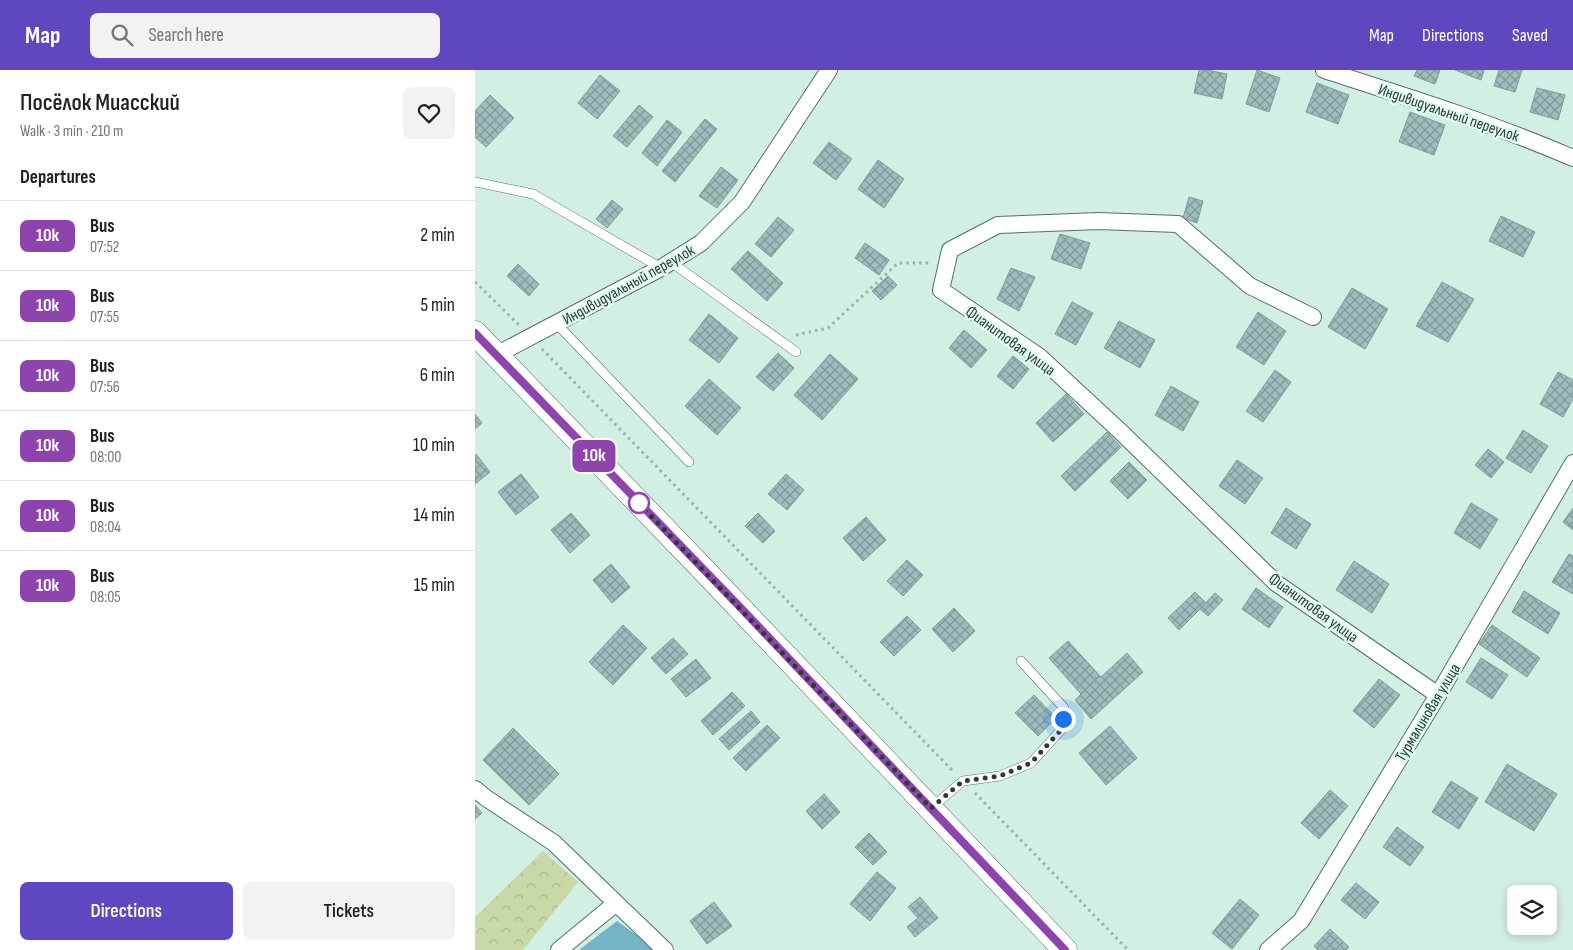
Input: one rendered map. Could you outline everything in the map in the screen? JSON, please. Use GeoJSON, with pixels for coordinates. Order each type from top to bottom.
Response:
{"type":"FeatureCollection","features":[{"type":"Feature","properties":{"kind":"main road"},"geometry":{"type":"LineString","coordinates":[[475,333],[704,570],[1065,950]]}},
{"type":"Feature","properties":{"kind":"street","name":"Индивидуальный переулок"},"geometry":{"type":"LineString","coordinates":[[496,355],[666,265],[701,243],[742,202],[829,70]]}},
{"type":"Feature","properties":{"kind":"street","name":"Индивидуальный переулок"},"geometry":{"type":"LineString","coordinates":[[1324,70],[1464,115],[1532,140],[1573,158]]}},
{"type":"Feature","properties":{"kind":"street","name":"Фианитовая улица"},"geometry":{"type":"LineString","coordinates":[[1313,317],[1251,286],[1177,224],[1098,220],[998,225],[950,250],[941,290],[1041,357],[1276,582],[1438,695]]}},
{"type":"Feature","properties":{"kind":"street","name":"Турмалиновая улица"},"geometry":{"type":"LineString","coordinates":[[1268,950],[1301,921],[1438,695],[1573,463]]}},
{"type":"Feature","properties":{"kind":"street"},"geometry":{"type":"LineString","coordinates":[[475,789],[554,843],[665,950]]}},
{"type":"Feature","properties":{"kind":"street"},"geometry":{"type":"LineString","coordinates":[[559,950],[616,904]]}},
{"type":"Feature","properties":{"kind":"lane"},"geometry":{"type":"LineString","coordinates":[[475,182],[533,194],[666,265],[796,352]]}},
{"type":"Feature","properties":{"kind":"lane"},"geometry":{"type":"LineString","coordinates":[[556,323],[689,462]]}},
{"type":"Feature","properties":{"kind":"lane"},"geometry":{"type":"LineString","coordinates":[[931,808],[963,781],[1000,776],[1031,763],[1061,730],[1064,708],[1021,661]]}},
{"type":"Feature","properties":{"kind":"path"},"geometry":{"type":"LineString","coordinates":[[778,339],[828,328],[898,263],[947,264]]}},
{"type":"Feature","properties":{"kind":"path"},"geometry":{"type":"LineString","coordinates":[[475,282],[1128,950]]}},
{"type":"Feature","properties":{"kind":"green space"},"geometry":{"type":"Polygon","coordinates":[[[543,851],[578,882],[523,950],[475,950],[475,917],[543,851]]]}},
{"type":"Feature","properties":{"kind":"water"},"geometry":{"type":"Polygon","coordinates":[[[617,921],[649,944],[654,950],[579,950],[617,921]]]}},
{"type":"Feature","properties":{"kind":"building"},"geometry":{"type":"Polygon","coordinates":[[[1199,70],[1227,74],[1222,99],[1194,93],[1199,70]]]}},
{"type":"Feature","properties":{"kind":"building"},"geometry":{"type":"Polygon","coordinates":[[[1257,70],[1280,78],[1269,112],[1246,104],[1257,70]]]}},
{"type":"Feature","properties":{"kind":"building"},"geometry":{"type":"Polygon","coordinates":[[[1417,70],[1440,70],[1435,84],[1414,76],[1417,70]]]}},
{"type":"Feature","properties":{"kind":"building"},"geometry":{"type":"Polygon","coordinates":[[[1455,70],[1484,70],[1481,80],[1455,70]]]}},
{"type":"Feature","properties":{"kind":"building"},"geometry":{"type":"Polygon","coordinates":[[[1499,70],[1522,70],[1515,92],[1494,86],[1499,70]]]}},
{"type":"Feature","properties":{"kind":"building"},"geometry":{"type":"Polygon","coordinates":[[[600,75],[620,91],[597,119],[578,103],[600,75]]]}},
{"type":"Feature","properties":{"kind":"building"},"geometry":{"type":"Polygon","coordinates":[[[1317,83],[1349,95],[1338,124],[1306,112],[1317,83]]]}},
{"type":"Feature","properties":{"kind":"building"},"geometry":{"type":"Polygon","coordinates":[[[1537,88],[1565,95],[1558,120],[1530,112],[1537,88]]]}},
{"type":"Feature","properties":{"kind":"building"},"geometry":{"type":"Polygon","coordinates":[[[490,95],[514,118],[486,147],[475,137],[475,111],[490,95]]]}},
{"type":"Feature","properties":{"kind":"building"},"geometry":{"type":"Polygon","coordinates":[[[639,105],[653,117],[627,147],[613,136],[639,105]]]}},
{"type":"Feature","properties":{"kind":"building"},"geometry":{"type":"Polygon","coordinates":[[[1410,112],[1445,125],[1434,155],[1399,142],[1410,112]]]}},
{"type":"Feature","properties":{"kind":"building"},"geometry":{"type":"Polygon","coordinates":[[[705,119],[717,129],[675,182],[662,171],[705,119]]]}},
{"type":"Feature","properties":{"kind":"building"},"geometry":{"type":"Polygon","coordinates":[[[667,120],[682,132],[657,166],[642,153],[667,120]]]}},
{"type":"Feature","properties":{"kind":"building"},"geometry":{"type":"Polygon","coordinates":[[[829,142],[852,159],[836,180],[813,163],[829,142]]]}},
{"type":"Feature","properties":{"kind":"building"},"geometry":{"type":"Polygon","coordinates":[[[878,160],[904,179],[884,208],[858,189],[878,160]]]}},
{"type":"Feature","properties":{"kind":"building"},"geometry":{"type":"Polygon","coordinates":[[[721,167],[738,180],[717,208],[699,196],[721,167]]]}},
{"type":"Feature","properties":{"kind":"building"},"geometry":{"type":"Polygon","coordinates":[[[1189,197],[1203,201],[1197,223],[1183,218],[1189,197]]]}},
{"type":"Feature","properties":{"kind":"building"},"geometry":{"type":"Polygon","coordinates":[[[612,200],[623,209],[607,228],[596,219],[612,200]]]}},
{"type":"Feature","properties":{"kind":"building"},"geometry":{"type":"Polygon","coordinates":[[[1501,216],[1535,232],[1523,257],[1489,241],[1501,216]]]}},
{"type":"Feature","properties":{"kind":"building"},"geometry":{"type":"Polygon","coordinates":[[[778,217],[794,230],[771,257],[755,244],[778,217]]]}},
{"type":"Feature","properties":{"kind":"building"},"geometry":{"type":"Polygon","coordinates":[[[1060,234],[1090,243],[1081,269],[1051,259],[1060,234]]]}},
{"type":"Feature","properties":{"kind":"building"},"geometry":{"type":"Polygon","coordinates":[[[865,243],[889,260],[879,275],[855,258],[865,243]]]}},
{"type":"Feature","properties":{"kind":"building"},"geometry":{"type":"Polygon","coordinates":[[[748,251],[783,283],[767,301],[731,269],[748,251]]]}},
{"type":"Feature","properties":{"kind":"building"},"geometry":{"type":"Polygon","coordinates":[[[518,264],[539,284],[529,296],[507,276],[518,264]]]}},
{"type":"Feature","properties":{"kind":"building"},"geometry":{"type":"Polygon","coordinates":[[[1011,268],[1035,277],[1019,311],[997,299],[1011,268]]]}},
{"type":"Feature","properties":{"kind":"building"},"geometry":{"type":"Polygon","coordinates":[[[888,276],[897,285],[881,300],[872,291],[888,276]]]}},
{"type":"Feature","properties":{"kind":"building"},"geometry":{"type":"Polygon","coordinates":[[[1442,282],[1474,299],[1448,342],[1416,326],[1442,282]]]}},
{"type":"Feature","properties":{"kind":"building"},"geometry":{"type":"Polygon","coordinates":[[[1352,288],[1388,309],[1365,349],[1328,327],[1352,288]]]}},
{"type":"Feature","properties":{"kind":"building"},"geometry":{"type":"Polygon","coordinates":[[[1072,302],[1093,313],[1076,345],[1055,334],[1072,302]]]}},
{"type":"Feature","properties":{"kind":"building"},"geometry":{"type":"Polygon","coordinates":[[[1258,312],[1286,331],[1264,365],[1236,347],[1258,312]]]}},
{"type":"Feature","properties":{"kind":"building"},"geometry":{"type":"Polygon","coordinates":[[[709,314],[738,338],[719,363],[689,340],[709,314]]]}},
{"type":"Feature","properties":{"kind":"building"},"geometry":{"type":"Polygon","coordinates":[[[1119,321],[1155,340],[1140,368],[1104,348],[1119,321]]]}},
{"type":"Feature","properties":{"kind":"building"},"geometry":{"type":"Polygon","coordinates":[[[964,330],[987,350],[971,368],[949,348],[964,330]]]}},
{"type":"Feature","properties":{"kind":"building"},"geometry":{"type":"Polygon","coordinates":[[[778,353],[794,368],[773,391],[756,377],[778,353]]]}},
{"type":"Feature","properties":{"kind":"building"},"geometry":{"type":"Polygon","coordinates":[[[830,354],[858,379],[822,420],[794,395],[830,354]]]}},
{"type":"Feature","properties":{"kind":"building"},"geometry":{"type":"Polygon","coordinates":[[[1013,356],[1029,369],[1013,389],[997,376],[1013,356]]]}},
{"type":"Feature","properties":{"kind":"building"},"geometry":{"type":"Polygon","coordinates":[[[1275,370],[1291,382],[1263,422],[1246,411],[1275,370]]]}},
{"type":"Feature","properties":{"kind":"building"},"geometry":{"type":"Polygon","coordinates":[[[1558,372],[1573,380],[1573,399],[1563,417],[1540,404],[1558,372]]]}},
{"type":"Feature","properties":{"kind":"building"},"geometry":{"type":"Polygon","coordinates":[[[709,379],[741,408],[717,435],[685,406],[709,379]]]}},
{"type":"Feature","properties":{"kind":"building"},"geometry":{"type":"Polygon","coordinates":[[[1171,386],[1199,402],[1183,431],[1155,415],[1171,386]]]}},
{"type":"Feature","properties":{"kind":"building"},"geometry":{"type":"Polygon","coordinates":[[[1066,394],[1084,414],[1053,442],[1036,423],[1066,394]]]}},
{"type":"Feature","properties":{"kind":"building"},"geometry":{"type":"Polygon","coordinates":[[[475,414],[482,423],[475,429],[475,414]]]}},
{"type":"Feature","properties":{"kind":"building"},"geometry":{"type":"Polygon","coordinates":[[[1523,430],[1548,446],[1531,473],[1506,458],[1523,430]]]}},
{"type":"Feature","properties":{"kind":"building"},"geometry":{"type":"Polygon","coordinates":[[[1107,432],[1121,447],[1075,491],[1061,476],[1107,432]]]}},
{"type":"Feature","properties":{"kind":"building"},"geometry":{"type":"Polygon","coordinates":[[[1488,449],[1504,462],[1491,478],[1475,465],[1488,449]]]}},
{"type":"Feature","properties":{"kind":"building"},"geometry":{"type":"Polygon","coordinates":[[[475,455],[490,472],[475,484],[475,455]]]}},
{"type":"Feature","properties":{"kind":"building"},"geometry":{"type":"Polygon","coordinates":[[[1237,460],[1263,478],[1245,504],[1219,486],[1237,460]]]}},
{"type":"Feature","properties":{"kind":"building"},"geometry":{"type":"Polygon","coordinates":[[[1129,462],[1147,480],[1128,499],[1110,481],[1129,462]]]}},
{"type":"Feature","properties":{"kind":"building"},"geometry":{"type":"Polygon","coordinates":[[[521,474],[539,497],[516,515],[498,492],[521,474]]]}},
{"type":"Feature","properties":{"kind":"building"},"geometry":{"type":"Polygon","coordinates":[[[786,474],[804,490],[787,510],[768,494],[786,474]]]}},
{"type":"Feature","properties":{"kind":"building"},"geometry":{"type":"Polygon","coordinates":[[[1471,503],[1498,519],[1480,549],[1454,533],[1471,503]]]}},
{"type":"Feature","properties":{"kind":"building"},"geometry":{"type":"Polygon","coordinates":[[[1286,508],[1311,524],[1296,549],[1271,533],[1286,508]]]}},
{"type":"Feature","properties":{"kind":"building"},"geometry":{"type":"Polygon","coordinates":[[[1573,508],[1573,530],[1563,522],[1573,508]]]}},
{"type":"Feature","properties":{"kind":"building"},"geometry":{"type":"Polygon","coordinates":[[[571,513],[590,535],[570,553],[551,530],[571,513]]]}},
{"type":"Feature","properties":{"kind":"building"},"geometry":{"type":"Polygon","coordinates":[[[758,513],[775,531],[763,543],[745,526],[758,513]]]}},
{"type":"Feature","properties":{"kind":"building"},"geometry":{"type":"Polygon","coordinates":[[[866,517],[886,540],[863,561],[843,538],[866,517]]]}},
{"type":"Feature","properties":{"kind":"building"},"geometry":{"type":"Polygon","coordinates":[[[1569,554],[1573,556],[1573,594],[1552,582],[1569,554]]]}},
{"type":"Feature","properties":{"kind":"building"},"geometry":{"type":"Polygon","coordinates":[[[907,560],[923,575],[903,596],[887,581],[907,560]]]}},
{"type":"Feature","properties":{"kind":"building"},"geometry":{"type":"Polygon","coordinates":[[[1354,561],[1389,584],[1372,613],[1336,590],[1354,561]]]}},
{"type":"Feature","properties":{"kind":"building"},"geometry":{"type":"Polygon","coordinates":[[[611,564],[630,587],[612,603],[593,580],[611,564]]]}},
{"type":"Feature","properties":{"kind":"building"},"geometry":{"type":"Polygon","coordinates":[[[1256,588],[1283,607],[1269,628],[1242,609],[1256,588]]]}},
{"type":"Feature","properties":{"kind":"building"},"geometry":{"type":"Polygon","coordinates":[[[1524,591],[1560,613],[1548,634],[1512,612],[1524,591]]]}},
{"type":"Feature","properties":{"kind":"building"},"geometry":{"type":"Polygon","coordinates":[[[1195,592],[1206,603],[1179,630],[1168,618],[1195,592]]]}},
{"type":"Feature","properties":{"kind":"building"},"geometry":{"type":"Polygon","coordinates":[[[1215,593],[1223,600],[1208,616],[1200,609],[1215,593]]]}},
{"type":"Feature","properties":{"kind":"building"},"geometry":{"type":"Polygon","coordinates":[[[954,608],[975,631],[953,652],[932,629],[954,608]]]}},
{"type":"Feature","properties":{"kind":"building"},"geometry":{"type":"Polygon","coordinates":[[[907,616],[921,630],[894,656],[880,642],[907,616]]]}},
{"type":"Feature","properties":{"kind":"building"},"geometry":{"type":"Polygon","coordinates":[[[623,625],[647,648],[613,685],[589,662],[623,625]]]}},
{"type":"Feature","properties":{"kind":"building"},"geometry":{"type":"Polygon","coordinates":[[[1492,625],[1540,658],[1527,677],[1479,644],[1492,625]]]}},
{"type":"Feature","properties":{"kind":"building"},"geometry":{"type":"Polygon","coordinates":[[[673,638],[688,654],[666,674],[651,658],[673,638]]]}},
{"type":"Feature","properties":{"kind":"building"},"geometry":{"type":"Polygon","coordinates":[[[1068,641],[1101,677],[1127,653],[1143,672],[1091,719],[1075,700],[1081,694],[1049,658],[1068,641]]]}},
{"type":"Feature","properties":{"kind":"building"},"geometry":{"type":"Polygon","coordinates":[[[1481,658],[1508,675],[1492,699],[1466,682],[1481,658]]]}},
{"type":"Feature","properties":{"kind":"building"},"geometry":{"type":"Polygon","coordinates":[[[696,659],[711,678],[686,697],[671,679],[696,659]]]}},
{"type":"Feature","properties":{"kind":"building"},"geometry":{"type":"Polygon","coordinates":[[[1379,679],[1400,695],[1374,728],[1353,711],[1379,679]]]}},
{"type":"Feature","properties":{"kind":"building"},"geometry":{"type":"Polygon","coordinates":[[[732,692],[745,706],[713,735],[701,721],[732,692]]]}},
{"type":"Feature","properties":{"kind":"building"},"geometry":{"type":"Polygon","coordinates":[[[1034,695],[1056,718],[1038,736],[1015,713],[1034,695]]]}},
{"type":"Feature","properties":{"kind":"building"},"geometry":{"type":"Polygon","coordinates":[[[751,711],[760,722],[729,750],[719,739],[751,711]]]}},
{"type":"Feature","properties":{"kind":"building"},"geometry":{"type":"Polygon","coordinates":[[[767,725],[780,738],[746,771],[733,758],[767,725]]]}},
{"type":"Feature","properties":{"kind":"building"},"geometry":{"type":"Polygon","coordinates":[[[1110,726],[1137,758],[1106,785],[1079,753],[1110,726]]]}},
{"type":"Feature","properties":{"kind":"building"},"geometry":{"type":"Polygon","coordinates":[[[513,728],[559,774],[529,805],[483,760],[513,728]]]}},
{"type":"Feature","properties":{"kind":"building"},"geometry":{"type":"Polygon","coordinates":[[[1507,764],[1557,794],[1534,831],[1485,802],[1507,764]]]}},
{"type":"Feature","properties":{"kind":"building"},"geometry":{"type":"Polygon","coordinates":[[[1451,781],[1478,798],[1459,829],[1432,812],[1451,781]]]}},
{"type":"Feature","properties":{"kind":"building"},"geometry":{"type":"Polygon","coordinates":[[[1330,790],[1348,806],[1319,839],[1301,823],[1330,790]]]}},
{"type":"Feature","properties":{"kind":"building"},"geometry":{"type":"Polygon","coordinates":[[[824,794],[840,812],[822,829],[806,811],[824,794]]]}},
{"type":"Feature","properties":{"kind":"building"},"geometry":{"type":"Polygon","coordinates":[[[475,805],[482,813],[475,819],[475,805]]]}},
{"type":"Feature","properties":{"kind":"building"},"geometry":{"type":"Polygon","coordinates":[[[1397,827],[1424,847],[1410,866],[1383,847],[1397,827]]]}},
{"type":"Feature","properties":{"kind":"building"},"geometry":{"type":"Polygon","coordinates":[[[869,833],[887,852],[873,865],[855,847],[869,833]]]}},
{"type":"Feature","properties":{"kind":"building"},"geometry":{"type":"Polygon","coordinates":[[[877,872],[896,888],[870,921],[850,904],[877,872]]]}},
{"type":"Feature","properties":{"kind":"building"},"geometry":{"type":"Polygon","coordinates":[[[1356,883],[1379,902],[1365,919],[1341,900],[1356,883]]]}},
{"type":"Feature","properties":{"kind":"building"},"geometry":{"type":"Polygon","coordinates":[[[920,897],[938,918],[915,937],[907,927],[918,918],[908,907],[920,897]]]}},
{"type":"Feature","properties":{"kind":"building"},"geometry":{"type":"Polygon","coordinates":[[[1240,899],[1259,915],[1232,949],[1212,933],[1240,899]]]}},
{"type":"Feature","properties":{"kind":"building"},"geometry":{"type":"Polygon","coordinates":[[[714,902],[732,926],[707,944],[690,921],[714,902]]]}},
{"type":"Feature","properties":{"kind":"building"},"geometry":{"type":"Polygon","coordinates":[[[1330,929],[1349,947],[1346,950],[1318,950],[1314,946],[1330,929]]]}},
{"type":"Feature","properties":{"kind":"bus line","name":"10к"},"geometry":{"type":"LineString","coordinates":[[475,333],[739,606],[1065,950]]}},
{"type":"Feature","properties":{"kind":"route"},"geometry":{"type":"LineString","coordinates":[[639,503],[636,500],[931,808],[963,781],[1000,776],[1031,763],[1061,730],[1063,719]]}}]}
